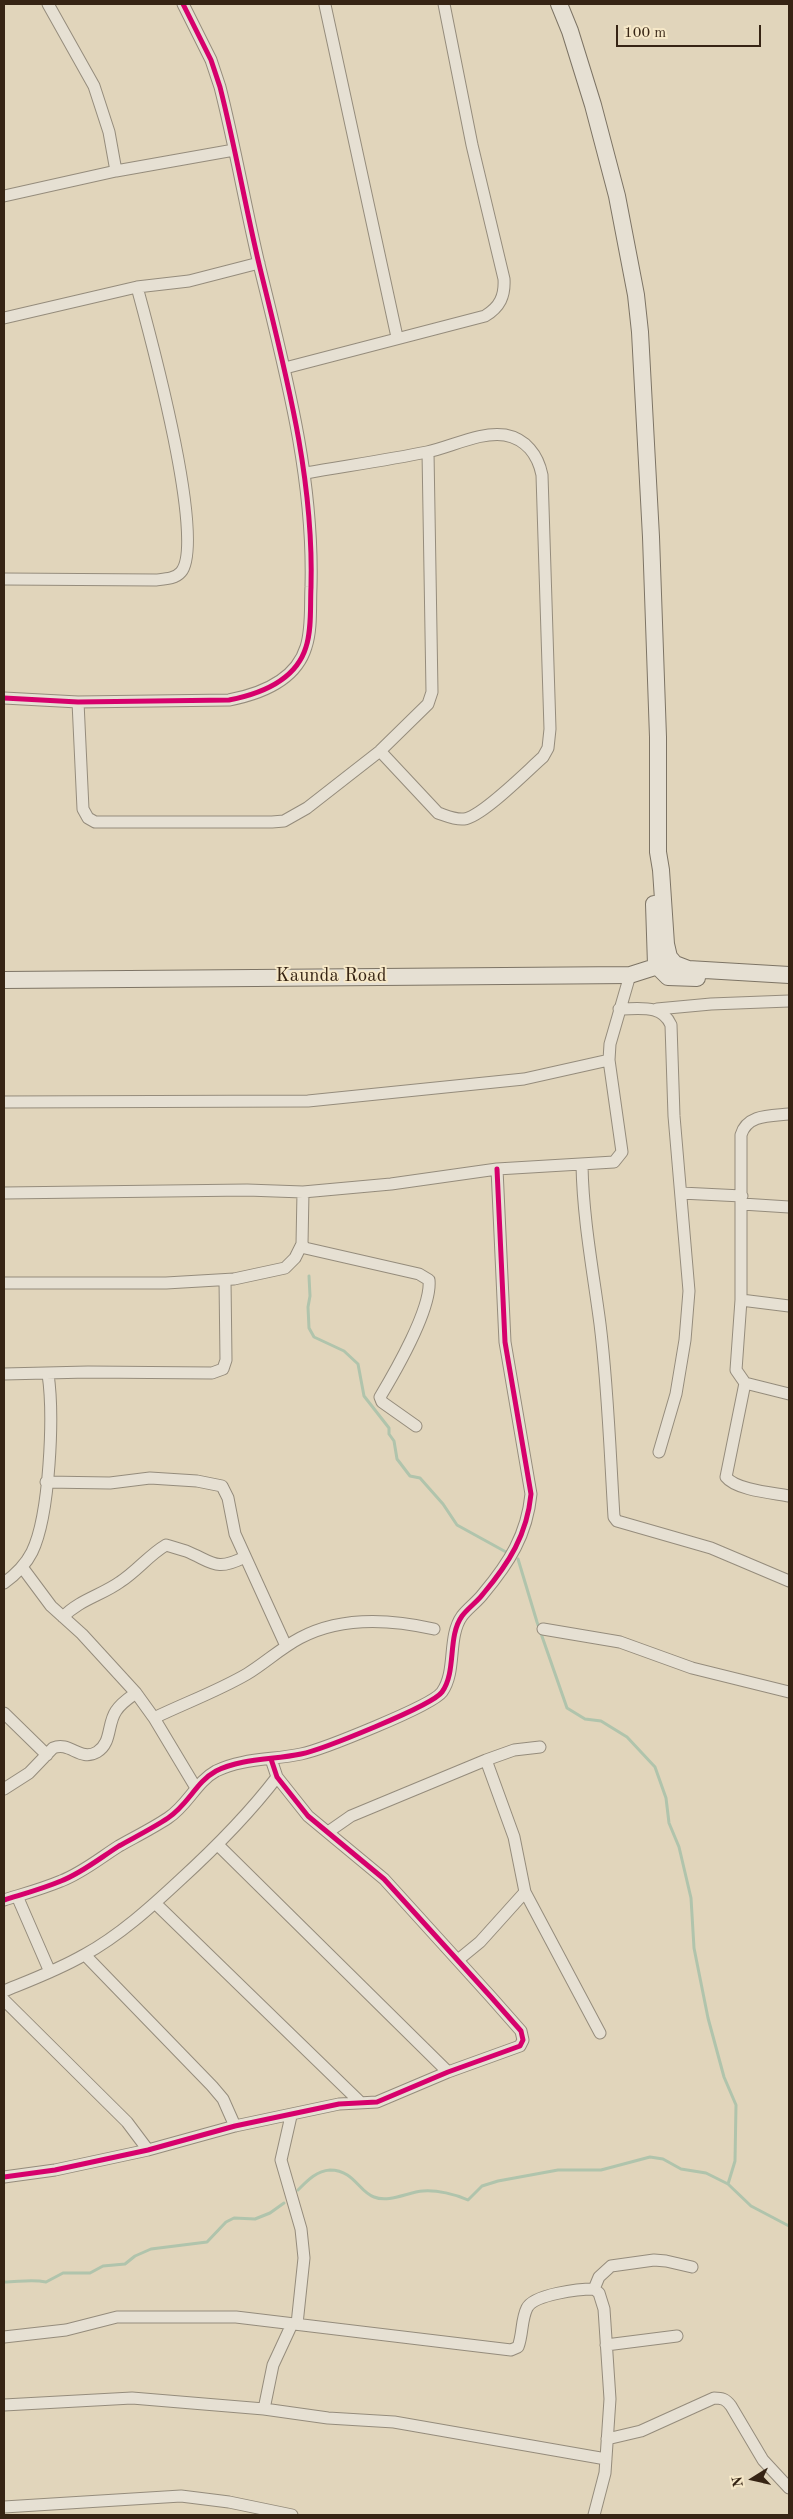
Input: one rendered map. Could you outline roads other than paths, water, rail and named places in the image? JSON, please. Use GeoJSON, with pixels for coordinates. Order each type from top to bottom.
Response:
{"type":"FeatureCollection","features":[{"type":"Feature","properties":{"kind":"main road"},"geometry":{"type":"LineString","coordinates":[[559,4],[570,31],[590,96],[617,196],[636,295],[640,332],[652,537],[658,737],[658,852],[662,870],[661,954],[663,974],[674,978],[747,979],[770,975],[789,975]]}},
{"type":"Feature","properties":{"kind":"main road","name":"Kaunda Road"},"geometry":{"type":"LineString","coordinates":[[4,980],[630,975],[661,954]]}},
{"type":"Feature","properties":{"kind":"street"},"geometry":{"type":"LineString","coordinates":[[48,4],[94,86],[109,132],[116,171]]}},
{"type":"Feature","properties":{"kind":"street"},"geometry":{"type":"LineString","coordinates":[[4,698],[78,702],[229,700],[254,695],[284,678],[306,648],[309,631],[312,552],[306,473],[285,368],[214,69],[182,4]]}},
{"type":"Feature","properties":{"kind":"street"},"geometry":{"type":"LineString","coordinates":[[328,4],[397,338]]}},
{"type":"Feature","properties":{"kind":"street"},"geometry":{"type":"LineString","coordinates":[[285,368],[485,316],[496,308],[504,291],[444,4]]}},
{"type":"Feature","properties":{"kind":"street"},"geometry":{"type":"LineString","coordinates":[[4,196],[116,171],[234,150]]}},
{"type":"Feature","properties":{"kind":"street"},"geometry":{"type":"LineString","coordinates":[[4,318],[137,287],[189,281],[259,263]]}},
{"type":"Feature","properties":{"kind":"street"},"geometry":{"type":"LineString","coordinates":[[4,579],[156,580],[176,577],[182,571],[187,551],[182,485],[160,372],[137,287]]}},
{"type":"Feature","properties":{"kind":"street"},"geometry":{"type":"LineString","coordinates":[[306,473],[428,452],[493,434],[516,438],[535,453],[539,462],[542,494],[550,740],[543,757],[479,814],[463,819],[449,817],[438,812],[380,751]]}},
{"type":"Feature","properties":{"kind":"street"},"geometry":{"type":"LineString","coordinates":[[78,702],[83,809],[88,818],[95,822],[284,820],[307,808],[380,751],[428,704],[432,692],[428,452]]}},
{"type":"Feature","properties":{"kind":"street"},"geometry":{"type":"LineString","coordinates":[[4,1193],[247,1190],[304,1192],[391,1184],[497,1169],[610,1163],[620,1156],[609,1060],[610,1044],[630,975]]}},
{"type":"Feature","properties":{"kind":"street"},"geometry":{"type":"LineString","coordinates":[[620,1009],[657,1010],[711,1004],[789,1001]]}},
{"type":"Feature","properties":{"kind":"street"},"geometry":{"type":"LineString","coordinates":[[657,1010],[667,1016],[671,1025],[674,1116],[689,1291],[676,1394],[659,1452]]}},
{"type":"Feature","properties":{"kind":"street"},"geometry":{"type":"LineString","coordinates":[[4,1102],[308,1102],[524,1079],[609,1060]]}},
{"type":"Feature","properties":{"kind":"street"},"geometry":{"type":"LineString","coordinates":[[789,1114],[754,1119],[743,1126],[741,1135],[741,1300],[736,1370],[741,1380],[745,1383],[789,1394]]}},
{"type":"Feature","properties":{"kind":"street"},"geometry":{"type":"LineString","coordinates":[[582,1165],[585,1220],[607,1394],[614,1517],[617,1521],[711,1548],[789,1580]]}},
{"type":"Feature","properties":{"kind":"street"},"geometry":{"type":"LineString","coordinates":[[4,1900],[62,1880],[92,1865],[169,1817],[190,1799],[196,1788],[205,1778],[230,1765],[271,1759],[328,1747],[438,1696],[447,1680],[457,1628],[462,1617],[498,1575],[523,1534],[529,1516],[531,1494],[505,1342],[497,1169]]}},
{"type":"Feature","properties":{"kind":"street"},"geometry":{"type":"LineString","coordinates":[[4,1284],[166,1283],[226,1280],[258,1276],[285,1268],[295,1258],[302,1244],[304,1192]]}},
{"type":"Feature","properties":{"kind":"street"},"geometry":{"type":"LineString","coordinates":[[681,1193],[789,1207]]}},
{"type":"Feature","properties":{"kind":"street"},"geometry":{"type":"LineString","coordinates":[[302,1244],[309,1250],[419,1274],[429,1280],[426,1301],[405,1353],[380,1397],[382,1402],[416,1426]]}},
{"type":"Feature","properties":{"kind":"street"},"geometry":{"type":"LineString","coordinates":[[4,1374],[212,1373],[223,1369],[226,1360],[226,1280]]}},
{"type":"Feature","properties":{"kind":"street"},"geometry":{"type":"LineString","coordinates":[[741,1300],[789,1306]]}},
{"type":"Feature","properties":{"kind":"street"},"geometry":{"type":"LineString","coordinates":[[4,1583],[22,1567],[32,1553],[38,1535],[46,1482],[52,1416],[48,1374]]}},
{"type":"Feature","properties":{"kind":"street"},"geometry":{"type":"LineString","coordinates":[[745,1383],[726,1477],[731,1483],[739,1486],[789,1496]]}},
{"type":"Feature","properties":{"kind":"street"},"geometry":{"type":"LineString","coordinates":[[46,1482],[110,1482],[150,1478],[197,1481],[222,1486],[228,1498],[235,1534],[244,1557],[286,1646]]}},
{"type":"Feature","properties":{"kind":"street"},"geometry":{"type":"LineString","coordinates":[[63,1616],[75,1606],[124,1580],[166,1545],[186,1551],[212,1565],[230,1564],[244,1557]]}},
{"type":"Feature","properties":{"kind":"street"},"geometry":{"type":"LineString","coordinates":[[22,1567],[51,1606],[82,1634],[136,1693],[154,1718],[196,1788]]}},
{"type":"Feature","properties":{"kind":"street"},"geometry":{"type":"LineString","coordinates":[[154,1718],[233,1682],[286,1646],[318,1630],[360,1621],[405,1623],[434,1629]]}},
{"type":"Feature","properties":{"kind":"street"},"geometry":{"type":"LineString","coordinates":[[543,1629],[620,1642],[692,1668],[789,1692]]}},
{"type":"Feature","properties":{"kind":"street"},"geometry":{"type":"LineString","coordinates":[[4,1789],[30,1773],[53,1748],[64,1745],[83,1755],[95,1753],[104,1747],[115,1712],[136,1693]]}},
{"type":"Feature","properties":{"kind":"street"},"geometry":{"type":"LineString","coordinates":[[4,1713],[47,1755]]}},
{"type":"Feature","properties":{"kind":"street"},"geometry":{"type":"LineString","coordinates":[[328,1832],[351,1816],[486,1760],[514,1750],[540,1747]]}},
{"type":"Feature","properties":{"kind":"street"},"geometry":{"type":"LineString","coordinates":[[4,2177],[55,2170],[148,2150],[235,2126],[359,2102],[377,2102],[448,2072],[520,2046],[523,2040],[521,2031],[384,1879],[308,1816],[277,1777],[271,1759]]}},
{"type":"Feature","properties":{"kind":"street"},"geometry":{"type":"LineString","coordinates":[[486,1760],[514,1837],[525,1892],[600,2033]]}},
{"type":"Feature","properties":{"kind":"street"},"geometry":{"type":"LineString","coordinates":[[4,1991],[85,1955],[155,1903],[218,1845],[254,1808],[277,1777]]}},
{"type":"Feature","properties":{"kind":"street"},"geometry":{"type":"LineString","coordinates":[[218,1845],[448,2072]]}},
{"type":"Feature","properties":{"kind":"street"},"geometry":{"type":"LineString","coordinates":[[458,1960],[480,1942],[525,1892]]}},
{"type":"Feature","properties":{"kind":"street"},"geometry":{"type":"LineString","coordinates":[[17,1896],[50,1972]]}},
{"type":"Feature","properties":{"kind":"street"},"geometry":{"type":"LineString","coordinates":[[155,1903],[359,2102]]}},
{"type":"Feature","properties":{"kind":"street"},"geometry":{"type":"LineString","coordinates":[[85,1955],[212,2086],[223,2099],[235,2126]]}},
{"type":"Feature","properties":{"kind":"street"},"geometry":{"type":"LineString","coordinates":[[4,2000],[127,2122],[148,2150]]}},
{"type":"Feature","properties":{"kind":"street"},"geometry":{"type":"LineString","coordinates":[[264,2409],[272,2365],[295,2324],[304,2258],[301,2229],[281,2160],[291,2116]]}},
{"type":"Feature","properties":{"kind":"street"},"geometry":{"type":"LineString","coordinates":[[594,2289],[599,2277],[611,2266],[654,2260],[692,2267]]}},
{"type":"Feature","properties":{"kind":"street"},"geometry":{"type":"LineString","coordinates":[[4,2337],[66,2330],[117,2317],[236,2317],[511,2350],[518,2347],[526,2309],[532,2302],[568,2291],[594,2289],[600,2293],[602,2300],[610,2399],[603,2485],[594,2515]]}},
{"type":"Feature","properties":{"kind":"street"},"geometry":{"type":"LineString","coordinates":[[606,2344],[677,2336]]}},
{"type":"Feature","properties":{"kind":"street"},"geometry":{"type":"LineString","coordinates":[[4,2405],[132,2398],[264,2409],[328,2418],[394,2422],[606,2458]]}},
{"type":"Feature","properties":{"kind":"street"},"geometry":{"type":"LineString","coordinates":[[607,2438],[641,2431],[714,2398],[721,2398],[726,2400],[731,2406],[759,2454],[789,2488]]}},
{"type":"Feature","properties":{"kind":"street"},"geometry":{"type":"LineString","coordinates":[[4,2507],[181,2496],[229,2502],[292,2515]]}},
{"type":"Feature","properties":{"kind":"waterway"},"geometry":{"type":"LineString","coordinates":[[309,1276],[309,1328],[314,1337],[344,1351],[358,1364],[364,1396],[389,1428],[389,1434],[394,1441],[397,1459],[410,1476],[420,1478],[443,1504],[457,1525],[506,1552]]}},
{"type":"Feature","properties":{"kind":"waterway"},"geometry":{"type":"LineString","coordinates":[[518,1559],[537,1622],[567,1708],[585,1719],[601,1721],[627,1737],[655,1767],[666,1798],[669,1823],[679,1847],[691,1898],[694,1948],[708,2018],[724,2077],[736,2105],[735,2161],[728,2184]]}},
{"type":"Feature","properties":{"kind":"waterway"},"geometry":{"type":"LineString","coordinates":[[298,2190],[316,2174],[330,2170],[338,2171],[351,2177],[364,2191],[380,2199],[428,2191],[446,2193],[468,2200],[482,2186],[498,2181],[558,2170],[601,2170],[650,2157],[663,2159],[681,2169],[706,2173],[728,2184],[751,2206],[789,2226]]}},
{"type":"Feature","properties":{"kind":"waterway"},"geometry":{"type":"LineString","coordinates":[[4,2282],[46,2282],[63,2273],[90,2273],[103,2266],[125,2264],[135,2256],[151,2249],[207,2242],[226,2222],[234,2218],[255,2219],[270,2213],[284,2203]]}}]}
